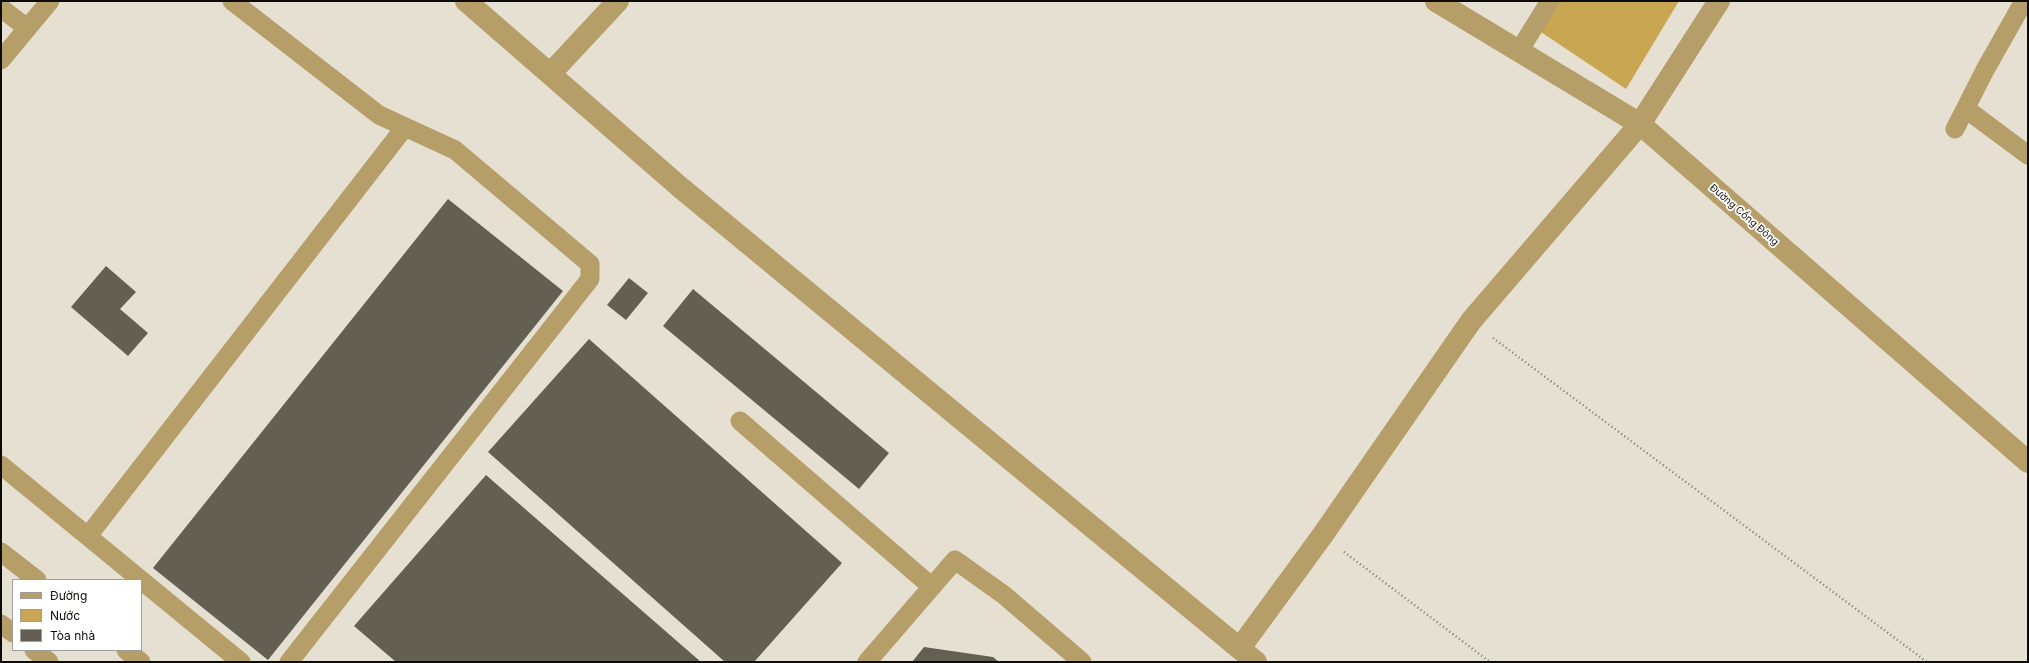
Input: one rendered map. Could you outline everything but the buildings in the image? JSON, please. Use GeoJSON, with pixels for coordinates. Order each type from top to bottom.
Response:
{"type":"FeatureCollection","features":[{"type":"Feature","properties":{"kind":"street"},"geometry":{"type":"LineString","coordinates":[[466,1],[681,188],[1248,655],[1322,536],[1471,321],[1640,124],[1719,1]]}},
{"type":"Feature","properties":{"kind":"street"},"geometry":{"type":"LineString","coordinates":[[550,74],[618,1]]}},
{"type":"Feature","properties":{"kind":"street","name":"Đường Cổng Đông"},"geometry":{"type":"LineString","coordinates":[[1436,1],[1640,124],[2028,462]]}},
{"type":"Feature","properties":{"kind":"lane"},"geometry":{"type":"LineString","coordinates":[[1,60],[50,1]]}},
{"type":"Feature","properties":{"kind":"lane"},"geometry":{"type":"LineString","coordinates":[[232,1],[379,115],[455,150],[590,264],[590,279],[289,662]]}},
{"type":"Feature","properties":{"kind":"lane"},"geometry":{"type":"LineString","coordinates":[[1519,51],[1550,1]]}},
{"type":"Feature","properties":{"kind":"lane"},"geometry":{"type":"LineString","coordinates":[[1956,129],[1985,70],[2024,1]]}},
{"type":"Feature","properties":{"kind":"lane"},"geometry":{"type":"LineString","coordinates":[[1,8],[27,28]]}},
{"type":"Feature","properties":{"kind":"lane"},"geometry":{"type":"LineString","coordinates":[[1966,109],[2028,155]]}},
{"type":"Feature","properties":{"kind":"lane"},"geometry":{"type":"LineString","coordinates":[[88,536],[405,127]]}},
{"type":"Feature","properties":{"kind":"lane"},"geometry":{"type":"LineString","coordinates":[[740,421],[932,587]]}},
{"type":"Feature","properties":{"kind":"lane"},"geometry":{"type":"LineString","coordinates":[[1,465],[140,579]]}},
{"type":"Feature","properties":{"kind":"lane"},"geometry":{"type":"LineString","coordinates":[[1,552],[36,579]]}},
{"type":"Feature","properties":{"kind":"lane"},"geometry":{"type":"LineString","coordinates":[[867,662],[955,560],[1004,595],[1082,662]]}},
{"type":"Feature","properties":{"kind":"lane"},"geometry":{"type":"LineString","coordinates":[[142,580],[241,662]]}},
{"type":"Feature","properties":{"kind":"lane"},"geometry":{"type":"LineString","coordinates":[[1,624],[12,632]]}},
{"type":"Feature","properties":{"kind":"lane"},"geometry":{"type":"LineString","coordinates":[[35,651],[50,662]]}},
{"type":"Feature","properties":{"kind":"lane"},"geometry":{"type":"LineString","coordinates":[[127,651],[141,662]]}},
{"type":"Feature","properties":{"kind":"path"},"geometry":{"type":"LineString","coordinates":[[1471,321],[1927,662]]}},
{"type":"Feature","properties":{"kind":"path"},"geometry":{"type":"LineString","coordinates":[[1322,536],[1490,662]]}},
{"type":"Feature","properties":{"kind":"water"},"geometry":{"type":"Polygon","coordinates":[[[1560,1],[1679,1],[1626,89],[1541,32],[1560,1]]]}}]}
